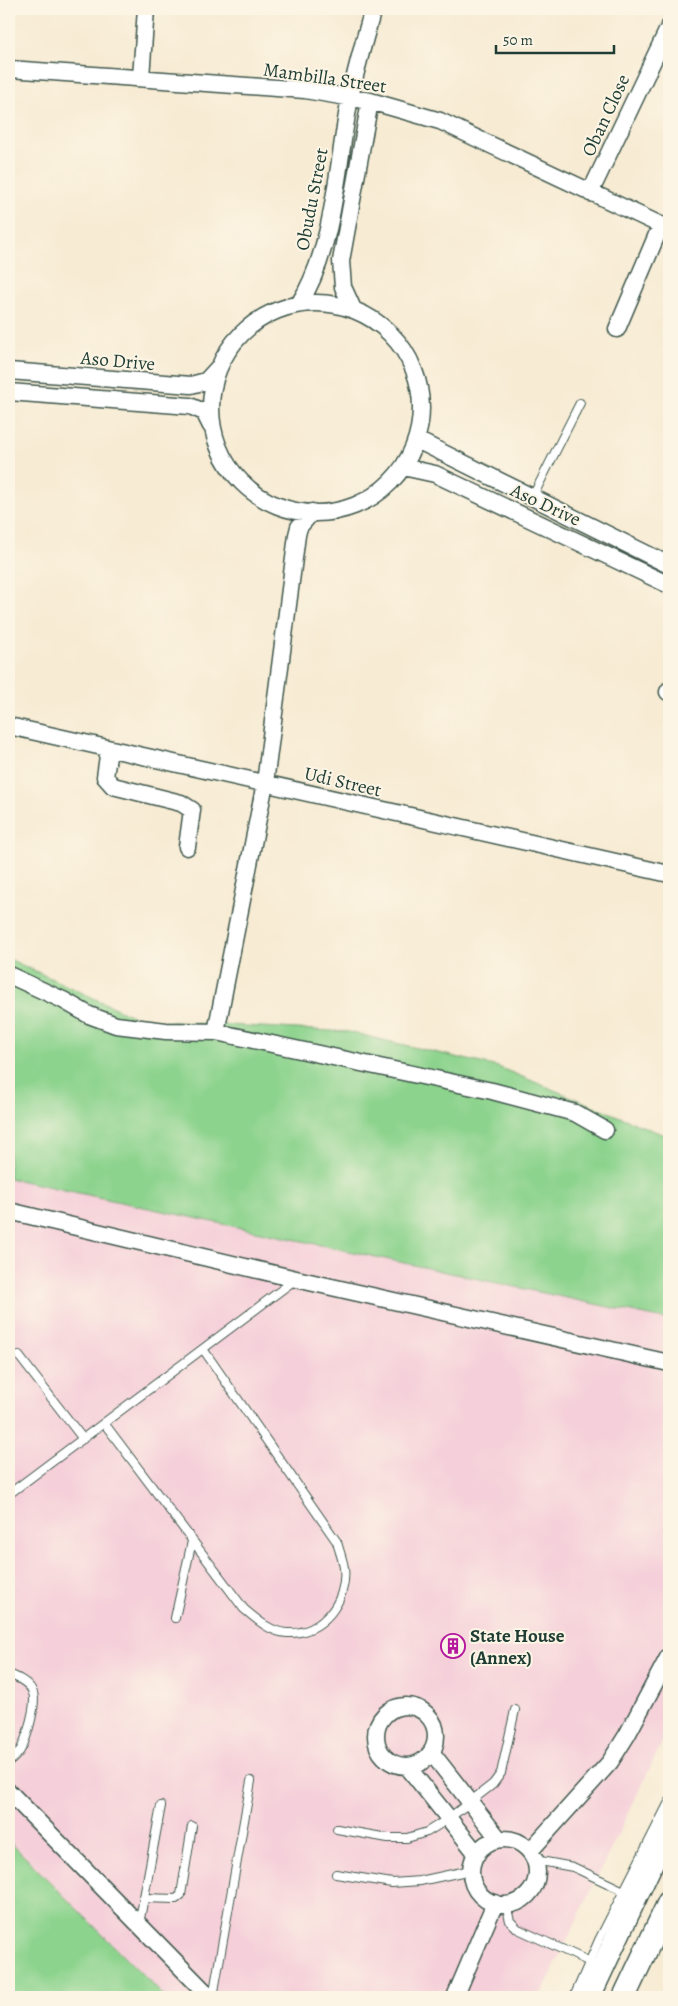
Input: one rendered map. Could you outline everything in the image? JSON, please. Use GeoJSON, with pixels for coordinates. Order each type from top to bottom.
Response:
{"type":"FeatureCollection","features":[{"type":"Feature","properties":{"kind":"main road"},"geometry":{"type":"LineString","coordinates":[[589,1997],[669,1826]]}},
{"type":"Feature","properties":{"kind":"main road"},"geometry":{"type":"LineString","coordinates":[[624,1997],[669,1902]]}},
{"type":"Feature","properties":{"kind":"street"},"geometry":{"type":"LineString","coordinates":[[141,77],[146,9]]}},
{"type":"Feature","properties":{"kind":"street","name":"Obudu Street"},"geometry":{"type":"LineString","coordinates":[[298,304],[312,284],[321,256],[350,97],[373,9]]}},
{"type":"Feature","properties":{"kind":"street","name":"Oban Close"},"geometry":{"type":"LineString","coordinates":[[590,193],[669,27]]}},
{"type":"Feature","properties":{"kind":"street","name":"Mambilla Street"},"geometry":{"type":"LineString","coordinates":[[9,69],[305,90],[370,101],[440,122],[665,227]]}},
{"type":"Feature","properties":{"kind":"street"},"geometry":{"type":"LineString","coordinates":[[353,309],[343,287],[341,261],[370,101]]}},
{"type":"Feature","properties":{"kind":"street"},"geometry":{"type":"LineString","coordinates":[[617,330],[665,227]]}},
{"type":"Feature","properties":{"kind":"street"},"geometry":{"type":"LineString","coordinates":[[320,303],[353,309],[380,324],[396,339],[408,357],[417,376],[421,397],[421,419],[417,440],[403,467],[380,492],[362,503],[342,510],[312,512],[278,506],[259,496],[242,483],[228,466],[218,448],[212,427],[210,407],[212,387],[218,368],[228,349],[242,333],[259,319],[278,310],[298,304],[320,303]]}},
{"type":"Feature","properties":{"kind":"street","name":"Aso Drive"},"geometry":{"type":"LineString","coordinates":[[9,371],[191,385],[206,381],[218,368]]}},
{"type":"Feature","properties":{"kind":"street","name":"Aso Drive"},"geometry":{"type":"LineString","coordinates":[[9,392],[190,406],[204,412],[212,427]]}},
{"type":"Feature","properties":{"kind":"street","name":"Aso Drive"},"geometry":{"type":"LineString","coordinates":[[417,440],[669,565]]}},
{"type":"Feature","properties":{"kind":"street","name":"Aso Drive"},"geometry":{"type":"LineString","coordinates":[[403,467],[435,474],[669,585]]}},
{"type":"Feature","properties":{"kind":"street"},"geometry":{"type":"LineString","coordinates":[[216,1032],[265,784],[297,535],[299,528],[312,512]]}},
{"type":"Feature","properties":{"kind":"street","name":"Udi Street"},"geometry":{"type":"LineString","coordinates":[[9,726],[669,874]]}},
{"type":"Feature","properties":{"kind":"street"},"geometry":{"type":"LineString","coordinates":[[109,749],[105,777],[113,786],[181,803],[192,810],[187,848]]}},
{"type":"Feature","properties":{"kind":"street"},"geometry":{"type":"LineString","coordinates":[[9,975],[63,1000],[89,1015],[116,1025],[166,1031],[216,1032],[492,1091],[575,1113],[605,1130]]}},
{"type":"Feature","properties":{"kind":"street"},"geometry":{"type":"LineString","coordinates":[[12,1215],[669,1363]]}},
{"type":"Feature","properties":{"kind":"street"},"geometry":{"type":"LineString","coordinates":[[533,1855],[610,1762],[627,1736],[669,1656]]}},
{"type":"Feature","properties":{"kind":"street"},"geometry":{"type":"LineString","coordinates":[[411,1706],[428,1716],[436,1734],[431,1752],[424,1759],[407,1766],[397,1764],[388,1759],[377,1743],[378,1724],[392,1709],[411,1706]]}},
{"type":"Feature","properties":{"kind":"street"},"geometry":{"type":"LineString","coordinates":[[431,1752],[499,1839]]}},
{"type":"Feature","properties":{"kind":"street"},"geometry":{"type":"LineString","coordinates":[[407,1766],[477,1854]]}},
{"type":"Feature","properties":{"kind":"street"},"geometry":{"type":"LineString","coordinates":[[9,1792],[212,1997]]}},
{"type":"Feature","properties":{"kind":"street"},"geometry":{"type":"LineString","coordinates":[[499,1839],[510,1839],[521,1844],[533,1855],[537,1875],[532,1890],[521,1900],[501,1904],[478,1892],[473,1883],[471,1870],[482,1847],[499,1839]]}},
{"type":"Feature","properties":{"kind":"street"},"geometry":{"type":"LineString","coordinates":[[455,1997],[501,1904]]}},
{"type":"Feature","properties":{"kind":"lane"},"geometry":{"type":"LineString","coordinates":[[532,498],[580,403]]}},
{"type":"Feature","properties":{"kind":"lane"},"geometry":{"type":"LineString","coordinates":[[9,1494],[296,1279]]}},
{"type":"Feature","properties":{"kind":"lane"},"geometry":{"type":"LineString","coordinates":[[104,1424],[244,1609],[261,1624],[287,1634],[307,1630],[324,1621],[337,1606],[343,1588],[344,1568],[337,1542],[203,1349]]}},
{"type":"Feature","properties":{"kind":"lane"},"geometry":{"type":"LineString","coordinates":[[20,1356],[83,1439]]}},
{"type":"Feature","properties":{"kind":"lane"},"geometry":{"type":"LineString","coordinates":[[175,1618],[192,1541]]}},
{"type":"Feature","properties":{"kind":"lane"},"geometry":{"type":"LineString","coordinates":[[9,1674],[28,1685],[34,1693],[34,1705],[22,1747],[18,1755],[9,1762]]}},
{"type":"Feature","properties":{"kind":"lane"},"geometry":{"type":"LineString","coordinates":[[336,1829],[388,1838],[407,1838],[427,1832],[448,1819],[493,1784],[501,1773],[515,1710]]}},
{"type":"Feature","properties":{"kind":"lane"},"geometry":{"type":"LineString","coordinates":[[212,1997],[251,1781]]}},
{"type":"Feature","properties":{"kind":"lane"},"geometry":{"type":"LineString","coordinates":[[574,1997],[669,1802]]}},
{"type":"Feature","properties":{"kind":"lane"},"geometry":{"type":"LineString","coordinates":[[139,1924],[161,1806]]}},
{"type":"Feature","properties":{"kind":"lane"},"geometry":{"type":"LineString","coordinates":[[143,1898],[176,1899],[181,1895],[192,1826]]}},
{"type":"Feature","properties":{"kind":"lane"},"geometry":{"type":"LineString","coordinates":[[533,1855],[572,1867],[624,1891]]}},
{"type":"Feature","properties":{"kind":"lane"},"geometry":{"type":"LineString","coordinates":[[336,1874],[392,1883],[420,1881],[471,1870]]}},
{"type":"Feature","properties":{"kind":"lane"},"geometry":{"type":"LineString","coordinates":[[501,1904],[510,1921],[518,1929],[590,1962]]}},
{"type":"Feature","properties":{"kind":"shaded area"},"geometry":{"type":"Polygon","coordinates":[[[9,1178],[669,1320],[669,1728],[540,1997],[165,1997],[9,1841],[9,1178]]]}},
{"type":"Feature","properties":{"kind":"green space"},"geometry":{"type":"Polygon","coordinates":[[[9,959],[141,1020],[349,1032],[498,1067],[669,1137],[669,1320],[9,1178],[9,959]]]}},
{"type":"Feature","properties":{"kind":"green space"},"geometry":{"type":"Polygon","coordinates":[[[9,1841],[165,1997],[9,1997],[9,1841]]]}},
{"type":"Feature","properties":{"kind":"waterway"},"geometry":{"type":"LineString","coordinates":[[9,1989],[13,1997]]}},
{"type":"Feature","properties":{"kind":"place","name":"State House (Annex)"},"geometry":{"type":"Point","coordinates":[453,1646]}}]}
